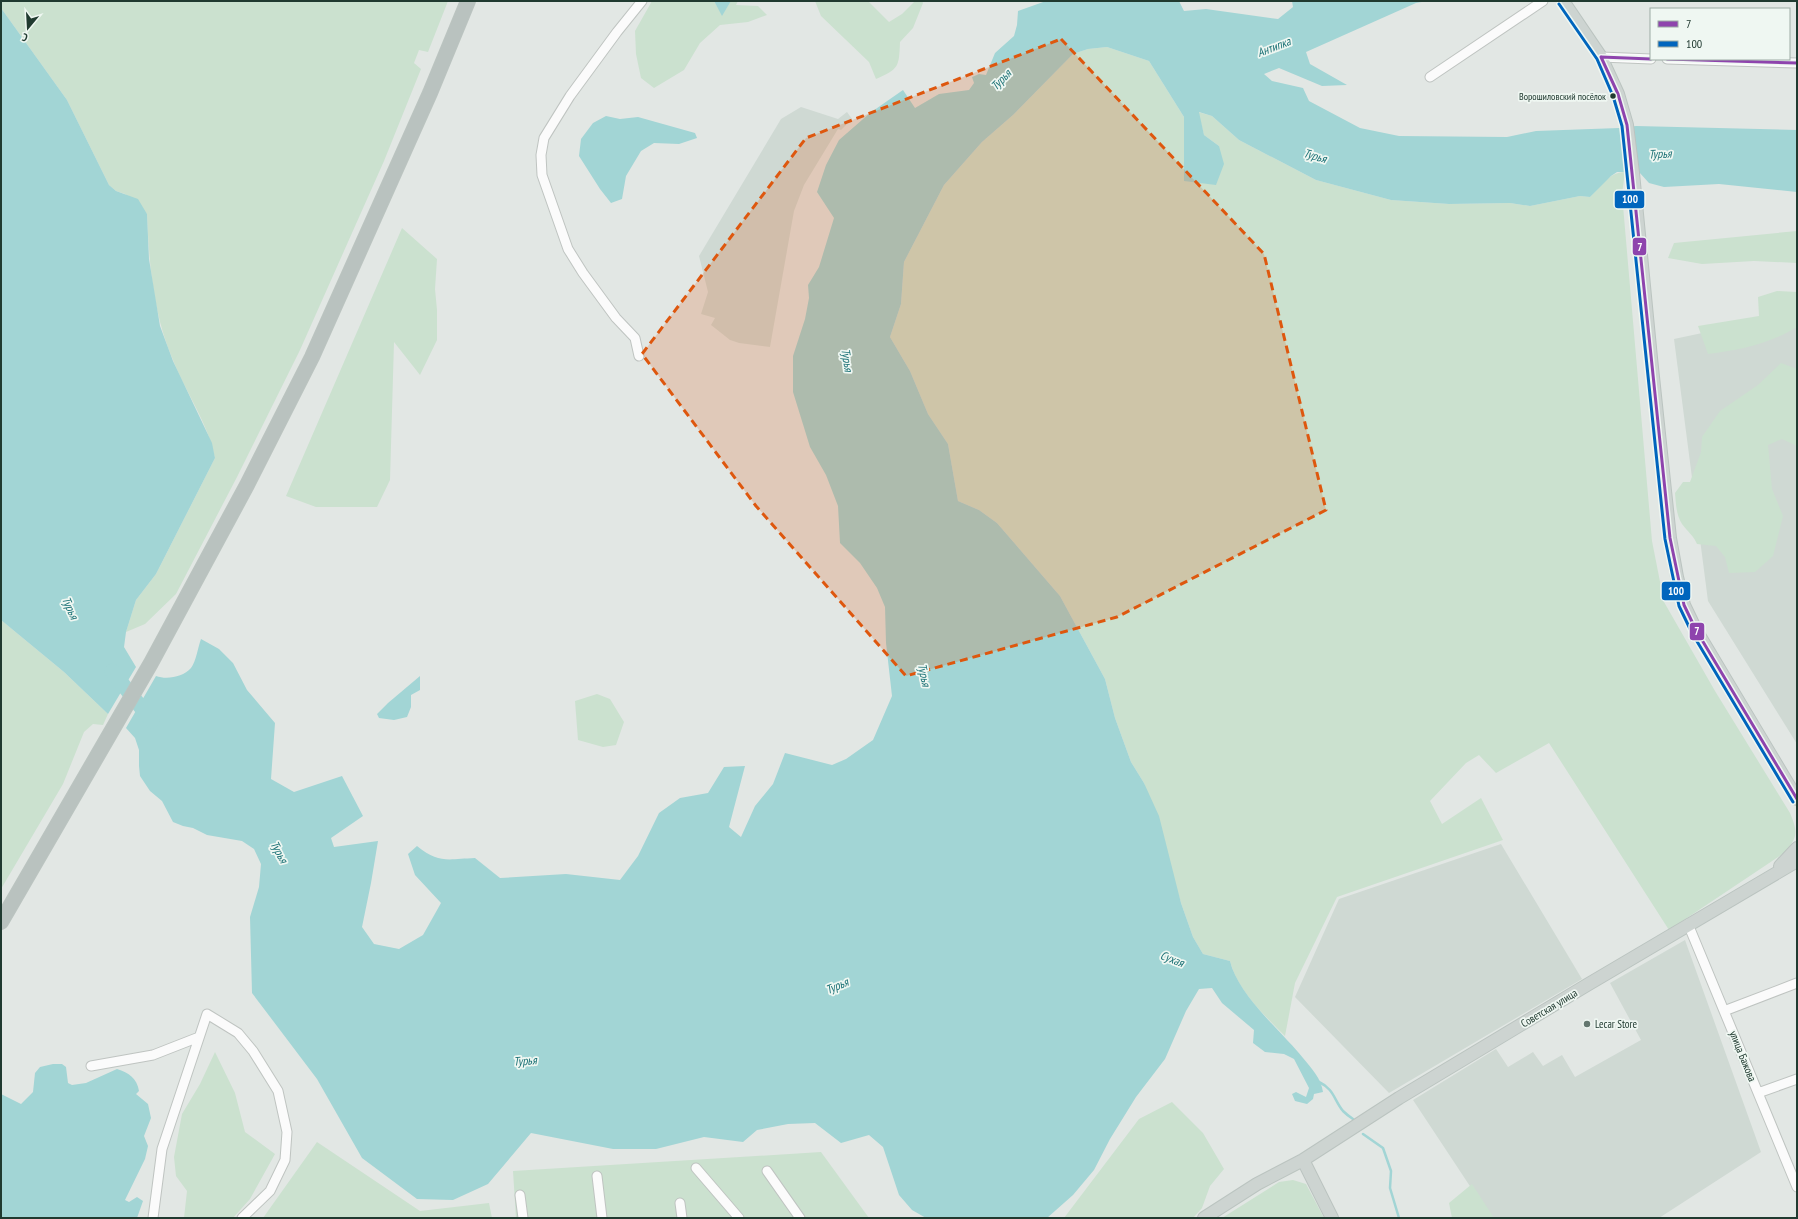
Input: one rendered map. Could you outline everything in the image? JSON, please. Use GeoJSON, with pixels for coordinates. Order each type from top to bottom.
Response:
{"type":"FeatureCollection","features":[{"type":"Feature","properties":{"kind":"highway"},"geometry":{"type":"LineString","coordinates":[[1,922],[151,663],[247,485],[312,357],[425,105],[468,1]]}},
{"type":"Feature","properties":{"kind":"main road"},"geometry":{"type":"LineString","coordinates":[[1563,1],[1601,57],[1618,94],[1627,124],[1670,538],[1677,578],[1684,605],[1696,630],[1797,799]]}},
{"type":"Feature","properties":{"kind":"main road"},"geometry":{"type":"LineString","coordinates":[[1768,878],[1797,848]]}},
{"type":"Feature","properties":{"kind":"main road","name":"Советская улица"},"geometry":{"type":"LineString","coordinates":[[1204,1218],[1257,1184],[1303,1160],[1399,1098],[1688,924],[1797,861]]}},
{"type":"Feature","properties":{"kind":"main road"},"geometry":{"type":"LineString","coordinates":[[1303,1160],[1332,1218]]}},
{"type":"Feature","properties":{"kind":"street"},"geometry":{"type":"LineString","coordinates":[[638,356],[635,338],[616,318],[582,273],[568,249],[542,175],[541,155],[544,138],[570,96],[642,1]]}},
{"type":"Feature","properties":{"kind":"street"},"geometry":{"type":"LineString","coordinates":[[1430,77],[1544,1]]}},
{"type":"Feature","properties":{"kind":"street"},"geometry":{"type":"LineString","coordinates":[[1601,57],[1650,59]]}},
{"type":"Feature","properties":{"kind":"street"},"geometry":{"type":"LineString","coordinates":[[1700,60],[1797,63]]}},
{"type":"Feature","properties":{"kind":"street","name":"улица Бажова"},"geometry":{"type":"LineString","coordinates":[[1688,924],[1797,1187]]}},
{"type":"Feature","properties":{"kind":"street"},"geometry":{"type":"LineString","coordinates":[[1724,1011],[1797,983]]}},
{"type":"Feature","properties":{"kind":"street"},"geometry":{"type":"LineString","coordinates":[[153,1218],[162,1148],[207,1014],[238,1033],[253,1051],[278,1090],[287,1132],[285,1160],[270,1191],[242,1218]]}},
{"type":"Feature","properties":{"kind":"street"},"geometry":{"type":"LineString","coordinates":[[91,1066],[153,1055],[199,1037]]}},
{"type":"Feature","properties":{"kind":"street"},"geometry":{"type":"LineString","coordinates":[[1758,1093],[1797,1078]]}},
{"type":"Feature","properties":{"kind":"street"},"geometry":{"type":"LineString","coordinates":[[696,1168],[739,1218]]}},
{"type":"Feature","properties":{"kind":"street"},"geometry":{"type":"LineString","coordinates":[[766,1171],[800,1218]]}},
{"type":"Feature","properties":{"kind":"street"},"geometry":{"type":"LineString","coordinates":[[597,1176],[602,1218]]}},
{"type":"Feature","properties":{"kind":"street"},"geometry":{"type":"LineString","coordinates":[[520,1195],[523,1218]]}},
{"type":"Feature","properties":{"kind":"street"},"geometry":{"type":"LineString","coordinates":[[680,1203],[682,1218]]}},
{"type":"Feature","properties":{"kind":"highlighted area"},"geometry":{"type":"Polygon","coordinates":[[[1061,39],[1264,254],[1326,510],[1117,617],[906,676],[756,506],[642,354],[806,138],[1061,39]]]}},
{"type":"Feature","properties":{"kind":"shaded area"},"geometry":{"type":"Polygon","coordinates":[[[801,107],[838,119],[847,112],[852,119],[841,130],[838,129],[804,185],[794,211],[770,347],[739,343],[730,340],[711,325],[715,318],[701,314],[708,292],[699,256],[781,119],[801,107]]]}},
{"type":"Feature","properties":{"kind":"shaded area"},"geometry":{"type":"Polygon","coordinates":[[[1797,313],[1797,744],[1708,601],[1674,339],[1797,313]]]}},
{"type":"Feature","properties":{"kind":"shaded area"},"geometry":{"type":"Polygon","coordinates":[[[1501,844],[1582,979],[1389,1093],[1295,997],[1339,899],[1501,844]]]}},
{"type":"Feature","properties":{"kind":"shaded area"},"geometry":{"type":"Polygon","coordinates":[[[1685,940],[1761,1152],[1659,1218],[1491,1218],[1413,1100],[1496,1049],[1508,1067],[1533,1052],[1543,1066],[1562,1055],[1575,1077],[1641,1040],[1610,983],[1685,940]]]}},
{"type":"Feature","properties":{"kind":"green space"},"geometry":{"type":"Polygon","coordinates":[[[1,1],[448,1],[428,52],[419,50],[414,63],[421,69],[384,161],[300,350],[237,477],[176,594],[145,624],[126,632],[136,600],[156,574],[215,458],[207,433],[166,343],[153,288],[147,214],[125,194],[116,191],[109,185],[67,100],[1,8],[1,1]]]}},
{"type":"Feature","properties":{"kind":"green space"},"geometry":{"type":"Polygon","coordinates":[[[652,1],[714,1],[722,15],[731,1],[738,1],[736,5],[758,6],[767,15],[748,22],[720,25],[700,43],[684,70],[654,88],[641,78],[636,54],[635,31],[652,1]]]}},
{"type":"Feature","properties":{"kind":"green space"},"geometry":{"type":"Polygon","coordinates":[[[815,1],[868,1],[889,22],[902,14],[915,1],[922,1],[923,3],[913,28],[900,42],[899,57],[896,66],[889,73],[876,79],[869,62],[821,16],[815,1]]]}},
{"type":"Feature","properties":{"kind":"green space"},"geometry":{"type":"Polygon","coordinates":[[[1107,47],[1149,61],[1184,117],[1184,180],[1219,146],[1204,135],[1198,112],[1212,116],[1239,140],[1316,180],[1391,200],[1449,204],[1510,203],[1530,206],[1580,196],[1590,197],[1614,174],[1625,172],[1622,194],[1652,541],[1664,602],[1715,691],[1790,813],[1795,834],[1792,843],[1784,853],[1669,930],[1549,743],[1496,773],[1479,755],[1466,763],[1430,801],[1442,824],[1481,798],[1503,840],[1337,897],[1295,983],[1285,1036],[1252,1002],[1239,982],[1230,961],[1203,954],[1193,937],[1144,783],[1131,762],[1115,718],[1105,679],[1060,596],[997,523],[979,510],[958,501],[948,444],[928,414],[910,371],[890,337],[901,304],[904,262],[944,185],[982,142],[1013,115],[1073,54],[1088,49],[1107,47]]]}},
{"type":"Feature","properties":{"kind":"green space"},"geometry":{"type":"Polygon","coordinates":[[[402,228],[437,259],[435,289],[437,340],[420,375],[394,342],[390,480],[377,507],[316,507],[286,496],[402,228]]]}},
{"type":"Feature","properties":{"kind":"green space"},"geometry":{"type":"Polygon","coordinates":[[[1797,231],[1797,263],[1754,261],[1702,264],[1668,258],[1674,243],[1797,231]]]}},
{"type":"Feature","properties":{"kind":"green space"},"geometry":{"type":"Polygon","coordinates":[[[1777,291],[1797,292],[1797,327],[1765,342],[1708,354],[1698,326],[1759,316],[1758,297],[1777,291]]]}},
{"type":"Feature","properties":{"kind":"green space"},"geometry":{"type":"Polygon","coordinates":[[[1781,363],[1797,369],[1797,446],[1782,439],[1768,445],[1772,489],[1783,516],[1773,556],[1755,572],[1729,573],[1725,557],[1716,546],[1697,544],[1682,524],[1677,513],[1675,493],[1683,482],[1690,482],[1701,452],[1702,437],[1720,411],[1758,385],[1781,363]]]}},
{"type":"Feature","properties":{"kind":"green space"},"geometry":{"type":"Polygon","coordinates":[[[1,620],[64,672],[108,714],[103,725],[93,724],[84,732],[63,784],[1,889],[1,620]]]}},
{"type":"Feature","properties":{"kind":"green space"},"geometry":{"type":"Polygon","coordinates":[[[597,694],[610,699],[624,722],[616,745],[603,747],[578,740],[575,701],[597,694]]]}},
{"type":"Feature","properties":{"kind":"green space"},"geometry":{"type":"Polygon","coordinates":[[[215,1052],[235,1093],[245,1132],[275,1154],[250,1199],[233,1218],[184,1218],[187,1191],[176,1176],[174,1157],[182,1114],[200,1084],[215,1052]]]}},
{"type":"Feature","properties":{"kind":"green space"},"geometry":{"type":"Polygon","coordinates":[[[1172,1102],[1203,1133],[1224,1169],[1210,1186],[1202,1208],[1194,1217],[1064,1218],[1139,1119],[1172,1102]]]}},
{"type":"Feature","properties":{"kind":"green space"},"geometry":{"type":"Polygon","coordinates":[[[317,1142],[420,1211],[489,1203],[492,1218],[263,1218],[317,1142]]]}},
{"type":"Feature","properties":{"kind":"green space"},"geometry":{"type":"Polygon","coordinates":[[[821,1152],[869,1218],[516,1218],[513,1171],[821,1152]]]}},
{"type":"Feature","properties":{"kind":"green space"},"geometry":{"type":"Polygon","coordinates":[[[1293,1180],[1306,1184],[1324,1218],[1222,1218],[1279,1182],[1293,1180]]]}},
{"type":"Feature","properties":{"kind":"green space"},"geometry":{"type":"Polygon","coordinates":[[[1472,1184],[1494,1218],[1452,1218],[1449,1203],[1472,1184]]]}},
{"type":"Feature","properties":{"kind":"water"},"geometry":{"type":"Polygon","coordinates":[[[714,1],[731,1],[722,16],[714,1]]]}},
{"type":"Feature","properties":{"kind":"water","name":"Антипка"},"geometry":{"type":"Polygon","coordinates":[[[1046,1],[1179,1],[1184,11],[1206,9],[1278,19],[1293,7],[1292,1],[1427,1],[1416,3],[1306,52],[1310,64],[1347,85],[1322,86],[1279,68],[1264,74],[1272,81],[1303,88],[1309,101],[1360,128],[1399,136],[1507,137],[1536,131],[1636,126],[1797,130],[1797,192],[1719,184],[1664,187],[1649,183],[1639,172],[1617,172],[1590,197],[1580,196],[1530,206],[1510,203],[1449,204],[1391,200],[1316,180],[1239,140],[1212,116],[1199,112],[1204,135],[1219,146],[1224,164],[1216,185],[1184,181],[1184,117],[1149,61],[1107,47],[1088,49],[1073,54],[1013,115],[982,142],[944,185],[904,262],[901,304],[890,337],[910,371],[928,414],[948,444],[958,501],[979,510],[997,523],[1060,596],[1105,679],[1115,718],[1131,762],[1144,783],[1159,816],[1181,903],[1193,937],[1203,954],[1230,961],[1242,987],[1251,1000],[1313,1070],[1320,1082],[1323,1092],[1314,1094],[1313,1099],[1307,1104],[1295,1101],[1292,1094],[1296,1092],[1306,1097],[1309,1088],[1294,1059],[1284,1054],[1265,1052],[1253,1043],[1254,1030],[1222,1003],[1212,988],[1199,989],[1186,1011],[1165,1059],[1136,1097],[1110,1139],[1094,1170],[1073,1195],[1047,1218],[926,1218],[912,1210],[899,1195],[883,1147],[869,1135],[841,1143],[815,1123],[788,1124],[757,1130],[743,1142],[704,1137],[656,1149],[613,1149],[531,1133],[488,1184],[453,1200],[417,1199],[362,1158],[317,1079],[252,993],[250,917],[259,887],[261,864],[254,849],[242,841],[207,835],[193,828],[173,822],[162,801],[150,791],[140,776],[139,750],[135,738],[126,728],[156,676],[170,678],[179,676],[188,671],[194,662],[201,639],[219,649],[233,663],[247,690],[275,723],[271,779],[294,792],[342,776],[363,816],[331,838],[334,847],[378,841],[362,927],[374,944],[399,949],[423,935],[441,903],[415,875],[408,854],[417,846],[432,856],[438,858],[475,858],[500,878],[566,874],[620,880],[638,856],[659,813],[680,798],[708,793],[724,767],[745,766],[729,827],[741,837],[755,806],[773,784],[785,753],[832,765],[846,759],[873,740],[892,696],[886,643],[885,607],[877,588],[860,563],[840,543],[838,506],[826,475],[810,447],[793,392],[793,356],[805,319],[809,298],[808,285],[819,267],[834,218],[817,192],[826,165],[839,140],[870,113],[903,90],[915,108],[939,94],[969,90],[974,83],[972,77],[979,74],[986,75],[995,53],[1014,36],[1017,25],[1018,11],[1046,1]]]}},
{"type":"Feature","properties":{"kind":"water"},"geometry":{"type":"Polygon","coordinates":[[[1,8],[67,100],[109,185],[116,191],[138,199],[147,214],[149,259],[160,326],[173,361],[212,443],[215,458],[156,574],[136,600],[126,632],[124,647],[136,667],[108,714],[64,672],[1,620],[1,8]]]}},
{"type":"Feature","properties":{"kind":"water"},"geometry":{"type":"Polygon","coordinates":[[[606,116],[620,119],[638,117],[695,133],[697,138],[679,144],[654,143],[641,151],[626,176],[622,199],[611,203],[600,189],[579,156],[581,139],[593,123],[606,116]]]}},
{"type":"Feature","properties":{"kind":"water"},"geometry":{"type":"Polygon","coordinates":[[[420,676],[420,690],[411,695],[411,707],[407,717],[394,720],[379,718],[377,714],[420,676]]]}},
{"type":"Feature","properties":{"kind":"water"},"geometry":{"type":"Polygon","coordinates":[[[53,1064],[62,1064],[66,1067],[68,1083],[72,1085],[86,1083],[117,1069],[125,1072],[134,1079],[138,1086],[139,1091],[136,1094],[148,1104],[151,1118],[144,1136],[148,1146],[145,1159],[125,1200],[129,1202],[137,1197],[143,1201],[137,1218],[1,1218],[1,1094],[21,1104],[33,1092],[35,1073],[40,1067],[53,1064]]]}},
{"type":"Feature","properties":{"kind":"waterway","name":"Турья"},"geometry":{"type":"LineString","coordinates":[[112,671],[152,721]]}},
{"type":"Feature","properties":{"kind":"waterway","name":"Сухая"},"geometry":{"type":"LineString","coordinates":[[1319,1082],[1328,1088],[1343,1111],[1353,1119]]}},
{"type":"Feature","properties":{"kind":"waterway","name":"Сухая"},"geometry":{"type":"LineString","coordinates":[[1363,1134],[1383,1148],[1391,1171],[1390,1188],[1399,1218]]}},
{"type":"Feature","properties":{"kind":"transit line","name":"100"},"geometry":{"type":"LineString","coordinates":[[1559,4],[1597,59],[1613,96],[1622,126],[1665,539],[1679,606],[1692,633],[1793,802]]}},
{"type":"Feature","properties":{"kind":"transit line","name":"7"},"geometry":{"type":"LineString","coordinates":[[1601,57],[1618,94],[1627,125],[1670,538],[1684,605],[1696,630],[1797,799]]}},
{"type":"Feature","properties":{"kind":"transit line","name":"7"},"geometry":{"type":"LineString","coordinates":[[1601,57],[1650,59]]}},
{"type":"Feature","properties":{"kind":"transit line","name":"7"},"geometry":{"type":"LineString","coordinates":[[1700,60],[1797,63]]}},
{"type":"Feature","properties":{"kind":"place","name":"Ворошиловский посёлок"},"geometry":{"type":"Point","coordinates":[1613,96]}},
{"type":"Feature","properties":{"kind":"place","name":"Lecar Store"},"geometry":{"type":"Point","coordinates":[1587,1024]}}]}
